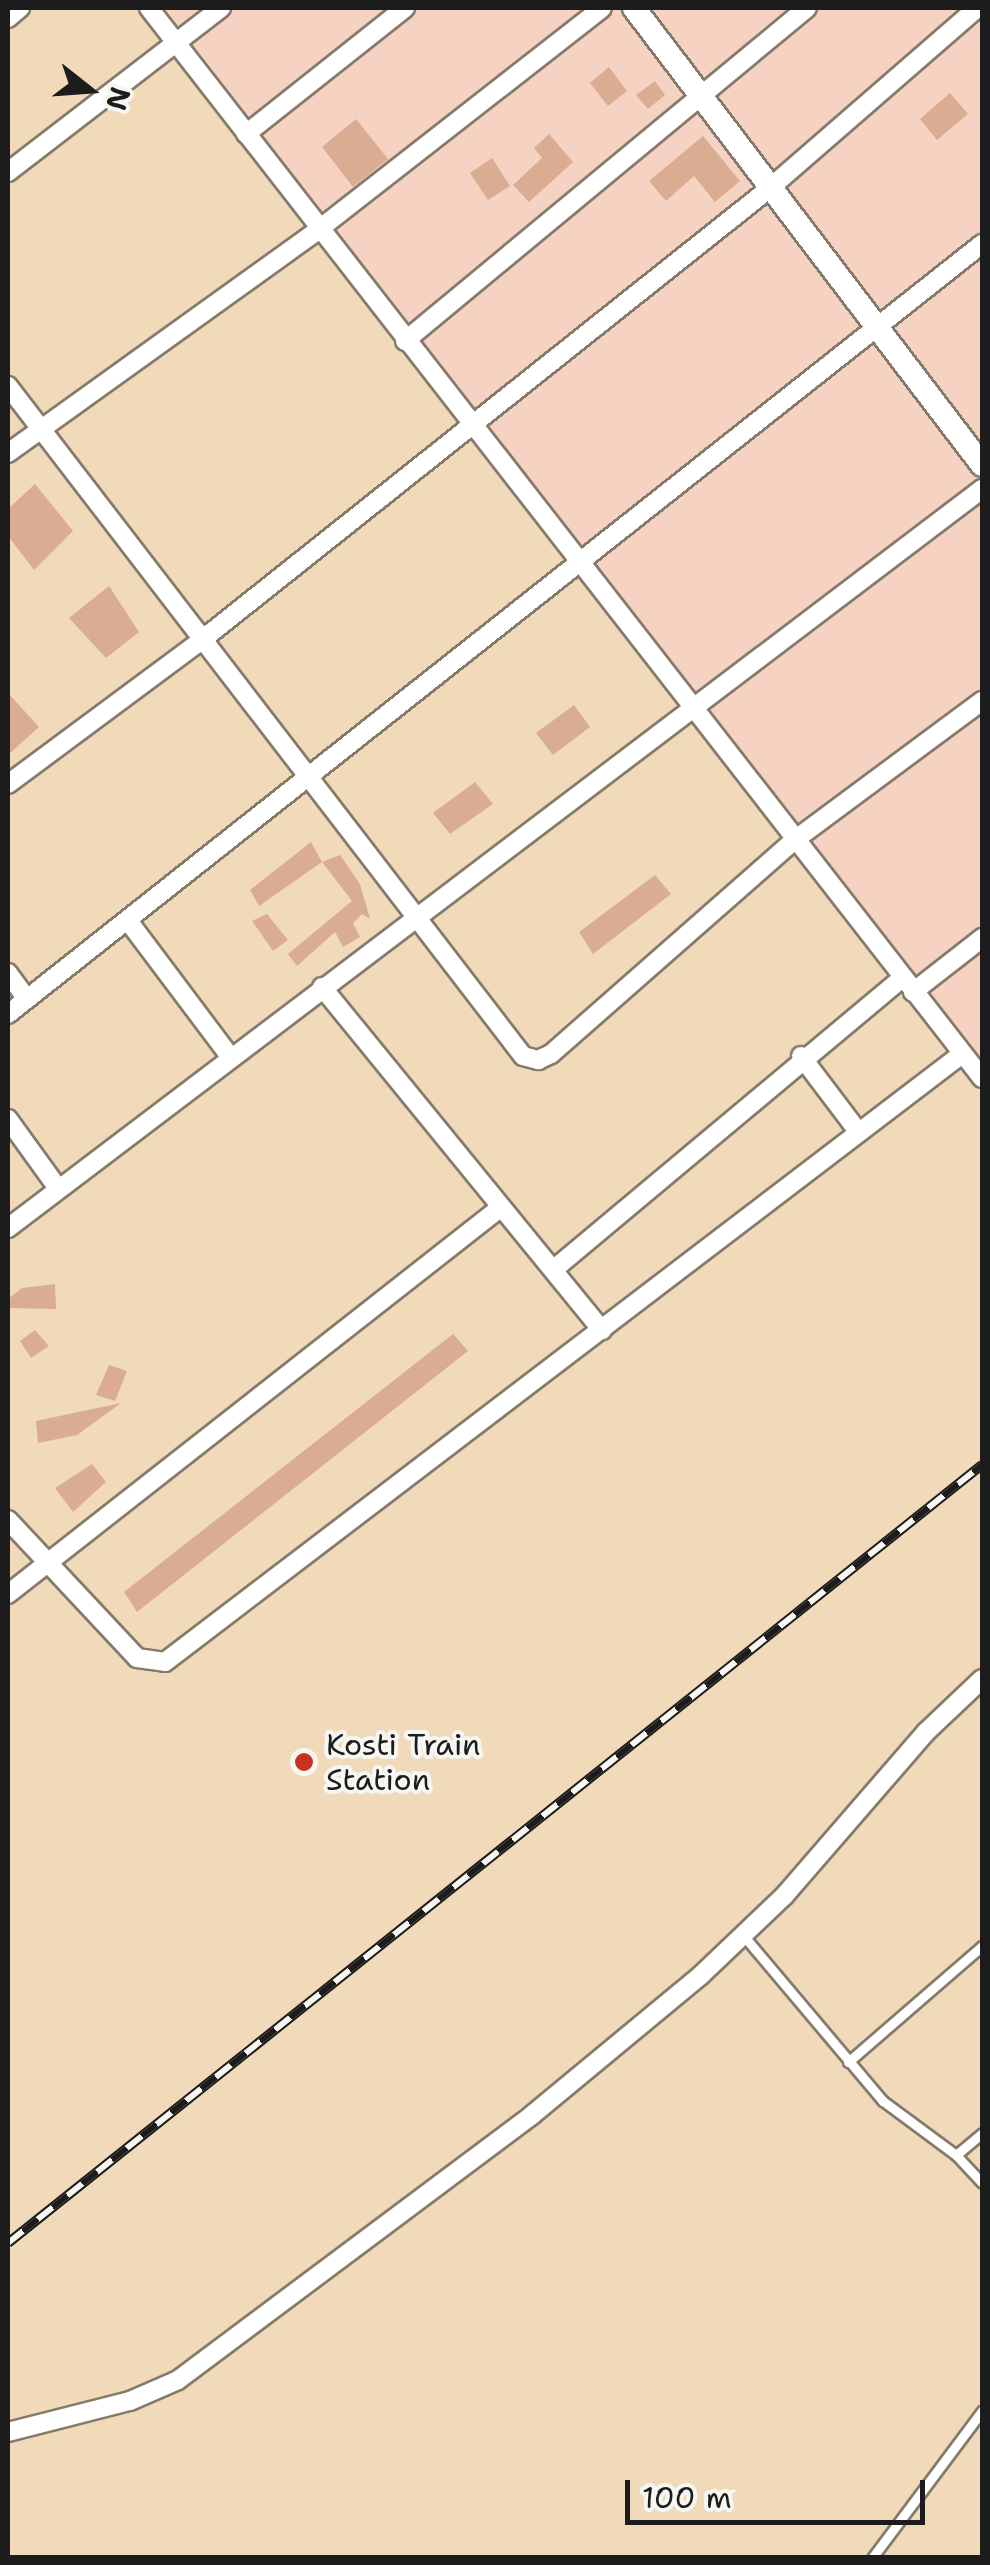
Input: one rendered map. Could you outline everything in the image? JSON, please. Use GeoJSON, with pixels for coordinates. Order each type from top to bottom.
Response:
{"type":"FeatureCollection","features":[{"type":"Feature","properties":{"kind":"street"},"geometry":{"type":"LineString","coordinates":[[8,18],[20,8]]}},
{"type":"Feature","properties":{"kind":"street"},"geometry":{"type":"LineString","coordinates":[[149,8],[578,566],[696,710],[982,1078]]}},
{"type":"Feature","properties":{"kind":"street"},"geometry":{"type":"LineString","coordinates":[[8,172],[221,8]]}},
{"type":"Feature","properties":{"kind":"street"},"geometry":{"type":"LineString","coordinates":[[246,134],[405,8]]}},
{"type":"Feature","properties":{"kind":"street"},"geometry":{"type":"LineString","coordinates":[[8,453],[318,230],[602,8]]}},
{"type":"Feature","properties":{"kind":"street"},"geometry":{"type":"LineString","coordinates":[[634,8],[982,466]]}},
{"type":"Feature","properties":{"kind":"street"},"geometry":{"type":"LineString","coordinates":[[406,342],[807,8]]}},
{"type":"Feature","properties":{"kind":"street"},"geometry":{"type":"LineString","coordinates":[[8,784],[202,638],[770,188],[977,8]]}},
{"type":"Feature","properties":{"kind":"street"},"geometry":{"type":"LineString","coordinates":[[8,1014],[982,244]]}},
{"type":"Feature","properties":{"kind":"street"},"geometry":{"type":"LineString","coordinates":[[8,386],[308,780],[417,914],[522,1056],[538,1060],[796,839],[982,701]]}},
{"type":"Feature","properties":{"kind":"street"},"geometry":{"type":"LineString","coordinates":[[8,1228],[417,914],[696,710],[982,489]]}},
{"type":"Feature","properties":{"kind":"street"},"geometry":{"type":"LineString","coordinates":[[129,922],[231,1058]]}},
{"type":"Feature","properties":{"kind":"street"},"geometry":{"type":"LineString","coordinates":[[553,1270],[801,1056],[982,938]]}},
{"type":"Feature","properties":{"kind":"street"},"geometry":{"type":"LineString","coordinates":[[8,973],[27,999]]}},
{"type":"Feature","properties":{"kind":"street"},"geometry":{"type":"LineString","coordinates":[[322,987],[602,1330]]}},
{"type":"Feature","properties":{"kind":"street"},"geometry":{"type":"LineString","coordinates":[[8,1520],[42,1564],[137,1658],[165,1662],[602,1330],[857,1130],[962,1054]]}},
{"type":"Feature","properties":{"kind":"street"},"geometry":{"type":"LineString","coordinates":[[801,1056],[857,1130]]}},
{"type":"Feature","properties":{"kind":"street"},"geometry":{"type":"LineString","coordinates":[[8,1119],[57,1187]]}},
{"type":"Feature","properties":{"kind":"street"},"geometry":{"type":"LineString","coordinates":[[8,1594],[500,1208]]}},
{"type":"Feature","properties":{"kind":"street"},"geometry":{"type":"LineString","coordinates":[[8,2432],[130,2402],[178,2380],[532,2115],[784,1896],[926,1732],[982,1680]]}},
{"type":"Feature","properties":{"kind":"lane"},"geometry":{"type":"LineString","coordinates":[[742,1934],[883,2102],[956,2154],[982,2183]]}},
{"type":"Feature","properties":{"kind":"lane"},"geometry":{"type":"LineString","coordinates":[[848,2062],[982,1946]]}},
{"type":"Feature","properties":{"kind":"lane"},"geometry":{"type":"LineString","coordinates":[[956,2154],[982,2133]]}},
{"type":"Feature","properties":{"kind":"lane"},"geometry":{"type":"LineString","coordinates":[[872,2558],[982,2411]]}},
{"type":"Feature","properties":{"kind":"shaded area"},"geometry":{"type":"Polygon","coordinates":[[[167,8],[982,8],[982,1089],[167,8]]]}},
{"type":"Feature","properties":{"kind":"building"},"geometry":{"type":"Polygon","coordinates":[[[609,67],[627,91],[608,106],[590,83],[609,67]]]}},
{"type":"Feature","properties":{"kind":"building"},"geometry":{"type":"Polygon","coordinates":[[[655,81],[665,95],[648,109],[636,95],[655,81]]]}},
{"type":"Feature","properties":{"kind":"building"},"geometry":{"type":"Polygon","coordinates":[[[950,93],[968,114],[937,140],[920,119],[950,93]]]}},
{"type":"Feature","properties":{"kind":"building"},"geometry":{"type":"Polygon","coordinates":[[[356,119],[388,159],[353,187],[322,147],[356,119]]]}},
{"type":"Feature","properties":{"kind":"building"},"geometry":{"type":"Polygon","coordinates":[[[549,134],[573,162],[529,202],[513,185],[542,158],[534,148],[549,134]]]}},
{"type":"Feature","properties":{"kind":"building"},"geometry":{"type":"Polygon","coordinates":[[[703,136],[740,181],[715,202],[694,176],[666,201],[649,181],[703,136]]]}},
{"type":"Feature","properties":{"kind":"building"},"geometry":{"type":"Polygon","coordinates":[[[492,158],[510,186],[488,200],[470,173],[492,158]]]}},
{"type":"Feature","properties":{"kind":"building"},"geometry":{"type":"Polygon","coordinates":[[[35,484],[73,531],[34,570],[8,536],[8,509],[35,484]]]}},
{"type":"Feature","properties":{"kind":"building"},"geometry":{"type":"Polygon","coordinates":[[[109,586],[139,632],[106,658],[69,618],[109,586]]]}},
{"type":"Feature","properties":{"kind":"building"},"geometry":{"type":"Polygon","coordinates":[[[8,693],[39,727],[8,755],[8,693]]]}},
{"type":"Feature","properties":{"kind":"building"},"geometry":{"type":"Polygon","coordinates":[[[574,705],[590,727],[553,755],[536,733],[574,705]]]}},
{"type":"Feature","properties":{"kind":"building"},"geometry":{"type":"Polygon","coordinates":[[[475,782],[493,804],[450,834],[433,813],[475,782]]]}},
{"type":"Feature","properties":{"kind":"building"},"geometry":{"type":"Polygon","coordinates":[[[311,842],[322,862],[259,906],[250,890],[311,842]]]}},
{"type":"Feature","properties":{"kind":"building"},"geometry":{"type":"Polygon","coordinates":[[[340,855],[360,884],[370,919],[362,914],[353,923],[360,937],[343,947],[335,932],[297,966],[288,954],[352,901],[322,862],[340,855]]]}},
{"type":"Feature","properties":{"kind":"building"},"geometry":{"type":"Polygon","coordinates":[[[655,875],[671,894],[593,954],[579,932],[655,875]]]}},
{"type":"Feature","properties":{"kind":"building"},"geometry":{"type":"Polygon","coordinates":[[[267,914],[288,940],[273,951],[252,921],[267,914]]]}},
{"type":"Feature","properties":{"kind":"building"},"geometry":{"type":"Polygon","coordinates":[[[55,1284],[56,1309],[8,1308],[8,1299],[22,1288],[55,1284]]]}},
{"type":"Feature","properties":{"kind":"building"},"geometry":{"type":"Polygon","coordinates":[[[35,1330],[49,1346],[31,1358],[20,1341],[35,1330]]]}},
{"type":"Feature","properties":{"kind":"building"},"geometry":{"type":"Polygon","coordinates":[[[453,1334],[468,1351],[137,1612],[124,1592],[453,1334]]]}},
{"type":"Feature","properties":{"kind":"building"},"geometry":{"type":"Polygon","coordinates":[[[109,1365],[127,1371],[115,1401],[96,1395],[109,1365]]]}},
{"type":"Feature","properties":{"kind":"building"},"geometry":{"type":"Polygon","coordinates":[[[121,1403],[77,1435],[38,1443],[36,1421],[121,1403]]]}},
{"type":"Feature","properties":{"kind":"building"},"geometry":{"type":"Polygon","coordinates":[[[92,1464],[106,1482],[73,1512],[55,1488],[92,1464]]]}},
{"type":"Feature","properties":{"kind":"railway"},"geometry":{"type":"LineString","coordinates":[[8,2243],[982,1465]]}},
{"type":"Feature","properties":{"kind":"place","name":"Kosti Train Station"},"geometry":{"type":"Point","coordinates":[304,1762]}}]}
